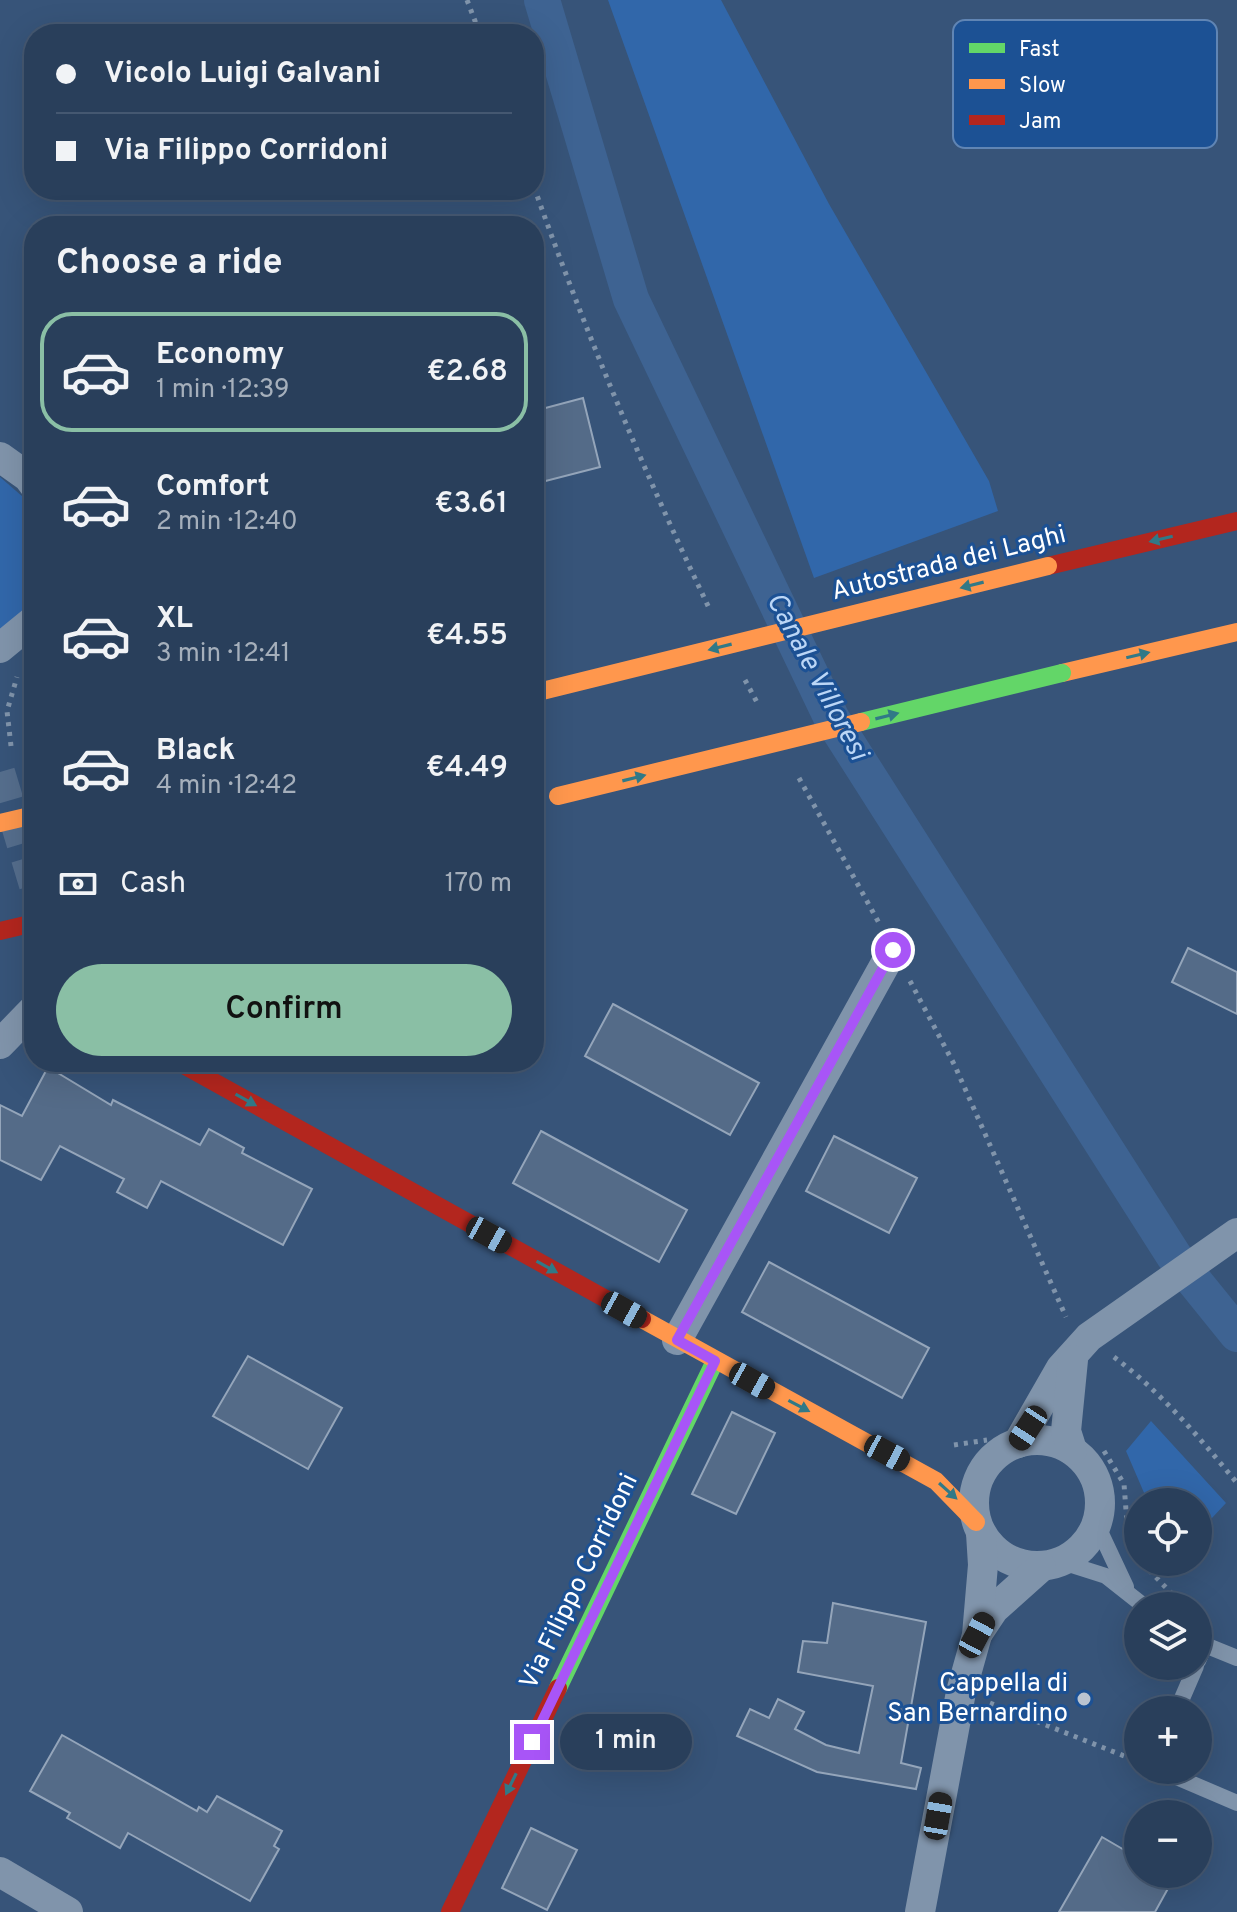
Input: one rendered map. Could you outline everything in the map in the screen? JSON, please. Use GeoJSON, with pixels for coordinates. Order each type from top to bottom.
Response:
{"type":"FeatureCollection","features":[{"type":"Feature","properties":{"kind":"main road","name":"Autostrada dei Laghi"},"geometry":{"type":"LineString","coordinates":[[544,691],[1237,521]]}},
{"type":"Feature","properties":{"kind":"main road"},"geometry":{"type":"LineString","coordinates":[[544,800],[1237,632]]}},
{"type":"Feature","properties":{"kind":"main road"},"geometry":{"type":"LineString","coordinates":[[0,823],[24,817]]}},
{"type":"Feature","properties":{"kind":"main road"},"geometry":{"type":"LineString","coordinates":[[0,931],[24,925]]}},
{"type":"Feature","properties":{"kind":"main road"},"geometry":{"type":"LineString","coordinates":[[196,1072],[936,1481],[979,1528]]}},
{"type":"Feature","properties":{"kind":"main road","name":"Via Filippo Corridoni"},"geometry":{"type":"LineString","coordinates":[[450,1912],[715,1361]]}},
{"type":"Feature","properties":{"kind":"street"},"geometry":{"type":"LineString","coordinates":[[0,457],[24,474]]}},
{"type":"Feature","properties":{"kind":"street"},"geometry":{"type":"LineString","coordinates":[[0,648],[24,628]]}},
{"type":"Feature","properties":{"kind":"street"},"geometry":{"type":"LineString","coordinates":[[677,1340],[893,950]]}},
{"type":"Feature","properties":{"kind":"street"},"geometry":{"type":"LineString","coordinates":[[0,1044],[24,1019]]}},
{"type":"Feature","properties":{"kind":"street"},"geometry":{"type":"LineString","coordinates":[[1018,1443],[1061,1368],[1101,1326],[1237,1233]]}},
{"type":"Feature","properties":{"kind":"street"},"geometry":{"type":"LineString","coordinates":[[1072,1450],[1066,1431],[1074,1354]]}},
{"type":"Feature","properties":{"kind":"street"},"geometry":{"type":"LineString","coordinates":[[920,1912],[961,1692],[977,1635],[983,1565],[974,1499],[984,1469],[1002,1451],[1018,1443],[1042,1440],[1072,1450],[1096,1481],[1100,1508],[1097,1525],[1088,1540],[1051,1564],[994,1609],[977,1635]]}},
{"type":"Feature","properties":{"kind":"street"},"geometry":{"type":"LineString","coordinates":[[979,1528],[1006,1559],[1051,1564]]}},
{"type":"Feature","properties":{"kind":"street"},"geometry":{"type":"LineString","coordinates":[[0,1872],[68,1912]]}},
{"type":"Feature","properties":{"kind":"lane"},"geometry":{"type":"LineString","coordinates":[[1097,1525],[1129,1592]]}},
{"type":"Feature","properties":{"kind":"lane"},"geometry":{"type":"LineString","coordinates":[[1051,1564],[1106,1576],[1129,1592]]}},
{"type":"Feature","properties":{"kind":"lane"},"geometry":{"type":"LineString","coordinates":[[1212,1647],[1237,1658]]}},
{"type":"Feature","properties":{"kind":"lane"},"geometry":{"type":"LineString","coordinates":[[1193,1784],[1237,1803]]}},
{"type":"Feature","properties":{"kind":"path"},"geometry":{"type":"LineString","coordinates":[[467,0],[476,24]]}},
{"type":"Feature","properties":{"kind":"path"},"geometry":{"type":"LineString","coordinates":[[11,746],[7,711],[19,672]]}},
{"type":"Feature","properties":{"kind":"path"},"geometry":{"type":"LineString","coordinates":[[1106,1367],[1113,1356],[1141,1377],[1181,1416],[1237,1483]]}},
{"type":"Feature","properties":{"kind":"path"},"geometry":{"type":"LineString","coordinates":[[1103,1448],[1124,1488]]}},
{"type":"Feature","properties":{"kind":"path"},"geometry":{"type":"LineString","coordinates":[[1156,1576],[1169,1592]]}},
{"type":"Feature","properties":{"kind":"path"},"geometry":{"type":"LineString","coordinates":[[961,1692],[1124,1756]]}},
{"type":"Feature","properties":{"kind":"shaded area"},"geometry":{"type":"Polygon","coordinates":[[[608,0],[721,0],[829,204],[989,481],[998,511],[814,578],[608,0]]]}},
{"type":"Feature","properties":{"kind":"shaded area"},"geometry":{"type":"Polygon","coordinates":[[[0,477],[24,499],[24,610],[0,632],[0,477]]]}},
{"type":"Feature","properties":{"kind":"shaded area"},"geometry":{"type":"Polygon","coordinates":[[[1151,1421],[1226,1503],[1212,1518],[1212,1488],[1142,1488],[1126,1451],[1151,1421]]]}},
{"type":"Feature","properties":{"kind":"building"},"geometry":{"type":"Polygon","coordinates":[[[583,398],[600,467],[544,481],[544,408],[583,398]]]}},
{"type":"Feature","properties":{"kind":"building"},"geometry":{"type":"Polygon","coordinates":[[[1188,948],[1237,972],[1237,1014],[1172,982],[1188,948]]]}},
{"type":"Feature","properties":{"kind":"building"},"geometry":{"type":"Polygon","coordinates":[[[613,1004],[759,1083],[730,1135],[585,1056],[613,1004]]]}},
{"type":"Feature","properties":{"kind":"building"},"geometry":{"type":"Polygon","coordinates":[[[45,1072],[56,1072],[111,1105],[113,1100],[200,1145],[209,1129],[244,1148],[242,1153],[312,1189],[283,1245],[161,1181],[147,1208],[117,1192],[124,1179],[60,1146],[41,1180],[0,1160],[0,1105],[22,1116],[45,1072]]]}},
{"type":"Feature","properties":{"kind":"building"},"geometry":{"type":"Polygon","coordinates":[[[541,1131],[687,1210],[659,1262],[513,1183],[541,1131]]]}},
{"type":"Feature","properties":{"kind":"building"},"geometry":{"type":"Polygon","coordinates":[[[834,1136],[917,1178],[889,1233],[806,1191],[834,1136]]]}},
{"type":"Feature","properties":{"kind":"building"},"geometry":{"type":"Polygon","coordinates":[[[769,1262],[929,1348],[902,1398],[742,1312],[769,1262]]]}},
{"type":"Feature","properties":{"kind":"building"},"geometry":{"type":"Polygon","coordinates":[[[248,1356],[342,1408],[308,1469],[213,1416],[248,1356]]]}},
{"type":"Feature","properties":{"kind":"building"},"geometry":{"type":"Polygon","coordinates":[[[732,1412],[775,1433],[736,1514],[692,1494],[732,1412]]]}},
{"type":"Feature","properties":{"kind":"building"},"geometry":{"type":"Polygon","coordinates":[[[833,1603],[926,1622],[901,1763],[921,1768],[916,1789],[817,1772],[737,1736],[750,1709],[769,1718],[778,1699],[804,1712],[795,1729],[826,1745],[859,1753],[873,1686],[798,1672],[803,1641],[827,1643],[833,1603]]]}},
{"type":"Feature","properties":{"kind":"building"},"geometry":{"type":"Polygon","coordinates":[[[62,1735],[197,1811],[199,1807],[207,1812],[217,1796],[282,1831],[274,1846],[279,1849],[250,1901],[128,1833],[120,1848],[67,1818],[70,1813],[30,1791],[62,1735]]]}},
{"type":"Feature","properties":{"kind":"building"},"geometry":{"type":"Polygon","coordinates":[[[531,1828],[577,1850],[547,1910],[502,1888],[531,1828]]]}},
{"type":"Feature","properties":{"kind":"building"},"geometry":{"type":"Polygon","coordinates":[[[1102,1837],[1124,1850],[1124,1888],[1168,1888],[1155,1912],[1059,1912],[1102,1837]]]}},
{"type":"Feature","properties":{"kind":"waterway","name":"Canale Villoresi"},"geometry":{"type":"LineString","coordinates":[[542,0],[631,299],[832,719],[1174,1256],[1237,1334]]}},
{"type":"Feature","properties":{"kind":"tunnel"},"geometry":{"type":"LineString","coordinates":[[0,772],[24,852]]}},
{"type":"Feature","properties":{"kind":"traffic: fast"},"geometry":{"type":"LineString","coordinates":[[861,722],[1062,673]]}},
{"type":"Feature","properties":{"kind":"traffic: fast"},"geometry":{"type":"LineString","coordinates":[[558,1688],[715,1361]]}},
{"type":"Feature","properties":{"kind":"traffic: slow"},"geometry":{"type":"LineString","coordinates":[[544,691],[1048,566]]}},
{"type":"Feature","properties":{"kind":"traffic: slow"},"geometry":{"type":"LineString","coordinates":[[1062,673],[1237,632]]}},
{"type":"Feature","properties":{"kind":"traffic: slow"},"geometry":{"type":"LineString","coordinates":[[558,796],[861,722]]}},
{"type":"Feature","properties":{"kind":"traffic: slow"},"geometry":{"type":"LineString","coordinates":[[0,823],[24,817]]}},
{"type":"Feature","properties":{"kind":"traffic: slow"},"geometry":{"type":"LineString","coordinates":[[642,1319],[936,1481],[976,1522]]}},
{"type":"Feature","properties":{"kind":"traffic: jam"},"geometry":{"type":"LineString","coordinates":[[1048,566],[1237,521]]}},
{"type":"Feature","properties":{"kind":"traffic: jam"},"geometry":{"type":"LineString","coordinates":[[0,931],[24,925]]}},
{"type":"Feature","properties":{"kind":"traffic: jam"},"geometry":{"type":"LineString","coordinates":[[196,1072],[642,1319]]}},
{"type":"Feature","properties":{"kind":"traffic: jam"},"geometry":{"type":"LineString","coordinates":[[450,1912],[558,1688]]}},
{"type":"Feature","properties":{"kind":"place","name":"Cappella di San Bernardino"},"geometry":{"type":"Point","coordinates":[1084,1699]}},
{"type":"Feature","properties":{"kind":"route"},"geometry":{"type":"LineString","coordinates":[[532,1742],[715,1361],[677,1340],[893,950]]}}]}
